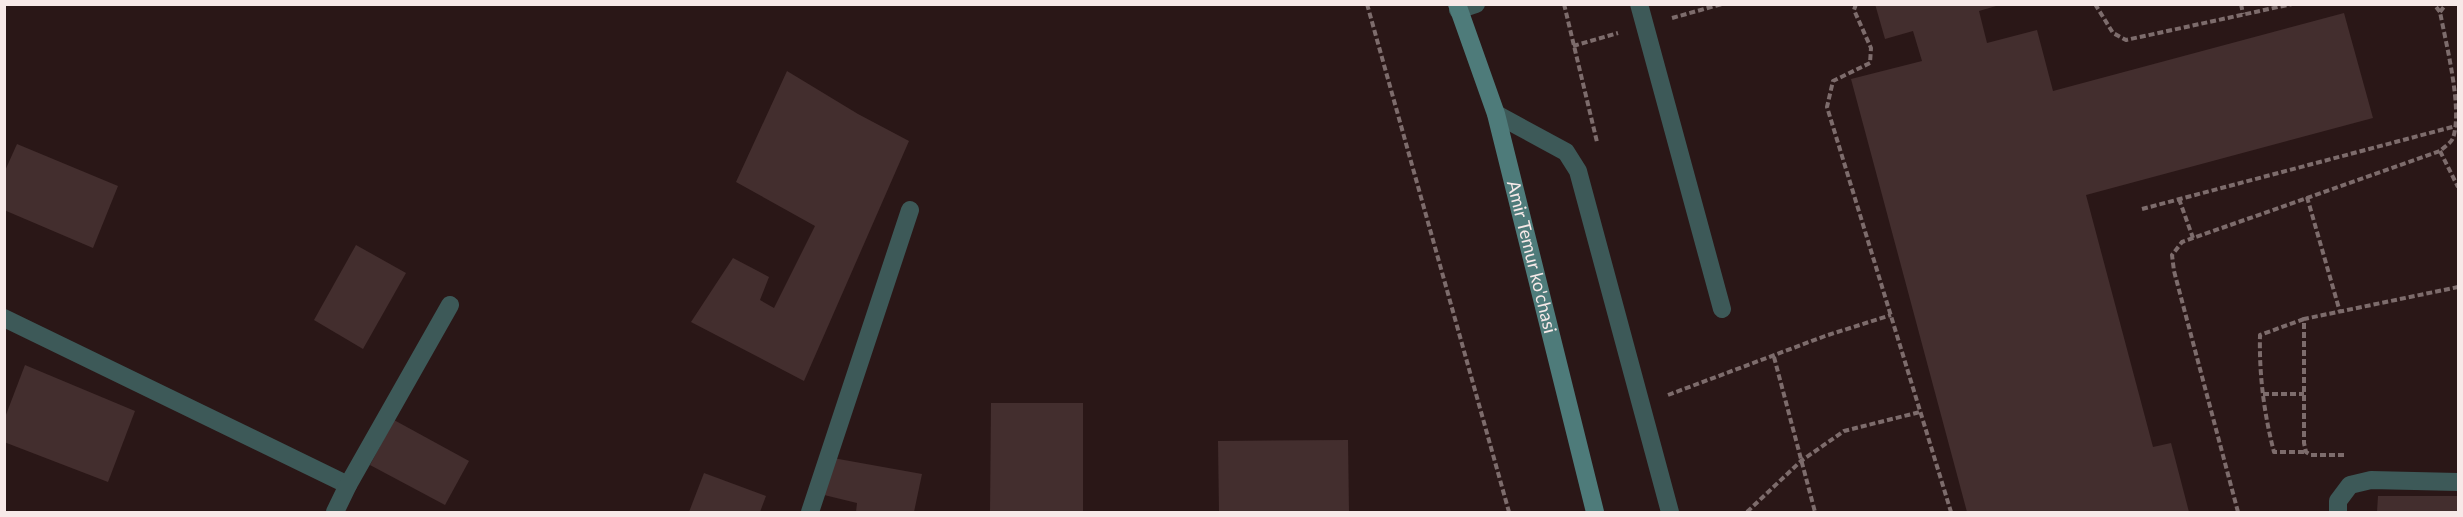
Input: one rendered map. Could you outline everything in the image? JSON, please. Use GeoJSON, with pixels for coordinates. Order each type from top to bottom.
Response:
{"type":"FeatureCollection","features":[{"type":"Feature","properties":{"kind":"main road","name":"Amir Temur ko'chasi"},"geometry":{"type":"LineString","coordinates":[[1457,7],[1496,114],[1595,513]]}},
{"type":"Feature","properties":{"kind":"street"},"geometry":{"type":"LineString","coordinates":[[1457,7],[1476,4]]}},
{"type":"Feature","properties":{"kind":"street"},"geometry":{"type":"LineString","coordinates":[[1639,4],[1722,309]]}},
{"type":"Feature","properties":{"kind":"street"},"geometry":{"type":"LineString","coordinates":[[1496,114],[1566,152],[1578,171],[1670,513]]}},
{"type":"Feature","properties":{"kind":"street"},"geometry":{"type":"LineString","coordinates":[[810,513],[910,210]]}},
{"type":"Feature","properties":{"kind":"street"},"geometry":{"type":"LineString","coordinates":[[335,513],[348,485],[450,305]]}},
{"type":"Feature","properties":{"kind":"street"},"geometry":{"type":"LineString","coordinates":[[4,318],[348,485]]}},
{"type":"Feature","properties":{"kind":"street"},"geometry":{"type":"LineString","coordinates":[[2338,513],[2338,501],[2350,485],[2371,480],[2458,482]]}},
{"type":"Feature","properties":{"kind":"path"},"geometry":{"type":"LineString","coordinates":[[1367,4],[1509,513]]}},
{"type":"Feature","properties":{"kind":"path"},"geometry":{"type":"LineString","coordinates":[[1856,4],[1854,10],[1871,48],[1870,63],[1833,81],[1827,107],[1951,513]]}},
{"type":"Feature","properties":{"kind":"path"},"geometry":{"type":"LineString","coordinates":[[2095,4],[2113,33],[2126,40],[2292,4]]}},
{"type":"Feature","properties":{"kind":"path"},"geometry":{"type":"LineString","coordinates":[[2241,4],[2243,14]]}},
{"type":"Feature","properties":{"kind":"path"},"geometry":{"type":"LineString","coordinates":[[2238,513],[2174,271],[2172,255],[2182,242],[2440,151],[2453,140],[2457,100],[2440,12],[2434,4]]}},
{"type":"Feature","properties":{"kind":"path"},"geometry":{"type":"LineString","coordinates":[[2440,12],[2446,4]]}},
{"type":"Feature","properties":{"kind":"path"},"geometry":{"type":"LineString","coordinates":[[2142,209],[2456,126]]}},
{"type":"Feature","properties":{"kind":"path"},"geometry":{"type":"LineString","coordinates":[[2440,151],[2458,187]]}},
{"type":"Feature","properties":{"kind":"path"},"geometry":{"type":"LineString","coordinates":[[2307,197],[2340,312]]}},
{"type":"Feature","properties":{"kind":"path"},"geometry":{"type":"LineString","coordinates":[[2179,199],[2193,238]]}},
{"type":"Feature","properties":{"kind":"path"},"geometry":{"type":"LineString","coordinates":[[2345,455],[2274,452],[2263,394],[2260,335],[2304,319],[2458,287]]}},
{"type":"Feature","properties":{"kind":"path"},"geometry":{"type":"LineString","coordinates":[[1662,397],[1825,336],[1891,315]]}},
{"type":"Feature","properties":{"kind":"path"},"geometry":{"type":"LineString","coordinates":[[2304,319],[2304,443],[2306,452]]}},
{"type":"Feature","properties":{"kind":"path"},"geometry":{"type":"LineString","coordinates":[[1774,357],[1815,513]]}},
{"type":"Feature","properties":{"kind":"path"},"geometry":{"type":"LineString","coordinates":[[2263,394],[2304,394]]}},
{"type":"Feature","properties":{"kind":"path"},"geometry":{"type":"LineString","coordinates":[[1748,513],[1801,461],[1844,431],[1920,412]]}},
{"type":"Feature","properties":{"kind":"building"},"geometry":{"type":"Polygon","coordinates":[[[1875,4],[2003,4],[1979,11],[1987,43],[2037,30],[2053,91],[2344,13],[2373,118],[2086,195],[2153,447],[2171,443],[2189,512],[1967,512],[1851,79],[1922,61],[1913,31],[1885,39],[1875,4]]]}},
{"type":"Feature","properties":{"kind":"building"},"geometry":{"type":"Polygon","coordinates":[[[787,71],[858,114],[909,141],[804,381],[691,322],[733,258],[769,277],[760,300],[774,308],[815,226],[736,182],[787,71]]]}},
{"type":"Feature","properties":{"kind":"building"},"geometry":{"type":"Polygon","coordinates":[[[17,144],[118,186],[93,248],[4,210],[4,173],[17,144]]]}},
{"type":"Feature","properties":{"kind":"building"},"geometry":{"type":"Polygon","coordinates":[[[356,245],[406,273],[363,349],[314,320],[356,245]]]}},
{"type":"Feature","properties":{"kind":"building"},"geometry":{"type":"Polygon","coordinates":[[[25,365],[135,411],[108,482],[4,442],[4,420],[25,365]]]}},
{"type":"Feature","properties":{"kind":"building"},"geometry":{"type":"Polygon","coordinates":[[[991,403],[1083,403],[1083,512],[990,512],[991,403]]]}},
{"type":"Feature","properties":{"kind":"building"},"geometry":{"type":"Polygon","coordinates":[[[394,420],[469,461],[445,505],[370,465],[394,420]]]}},
{"type":"Feature","properties":{"kind":"building"},"geometry":{"type":"Polygon","coordinates":[[[1348,440],[1349,512],[1219,512],[1218,441],[1348,440]]]}},
{"type":"Feature","properties":{"kind":"building"},"geometry":{"type":"Polygon","coordinates":[[[833,458],[922,474],[914,512],[856,512],[857,503],[820,494],[833,458]]]}},
{"type":"Feature","properties":{"kind":"building"},"geometry":{"type":"Polygon","coordinates":[[[704,473],[766,496],[760,512],[689,512],[704,473]]]}},
{"type":"Feature","properties":{"kind":"building"},"geometry":{"type":"Polygon","coordinates":[[[2378,496],[2458,496],[2458,512],[2377,512],[2378,496]]]}}]}
